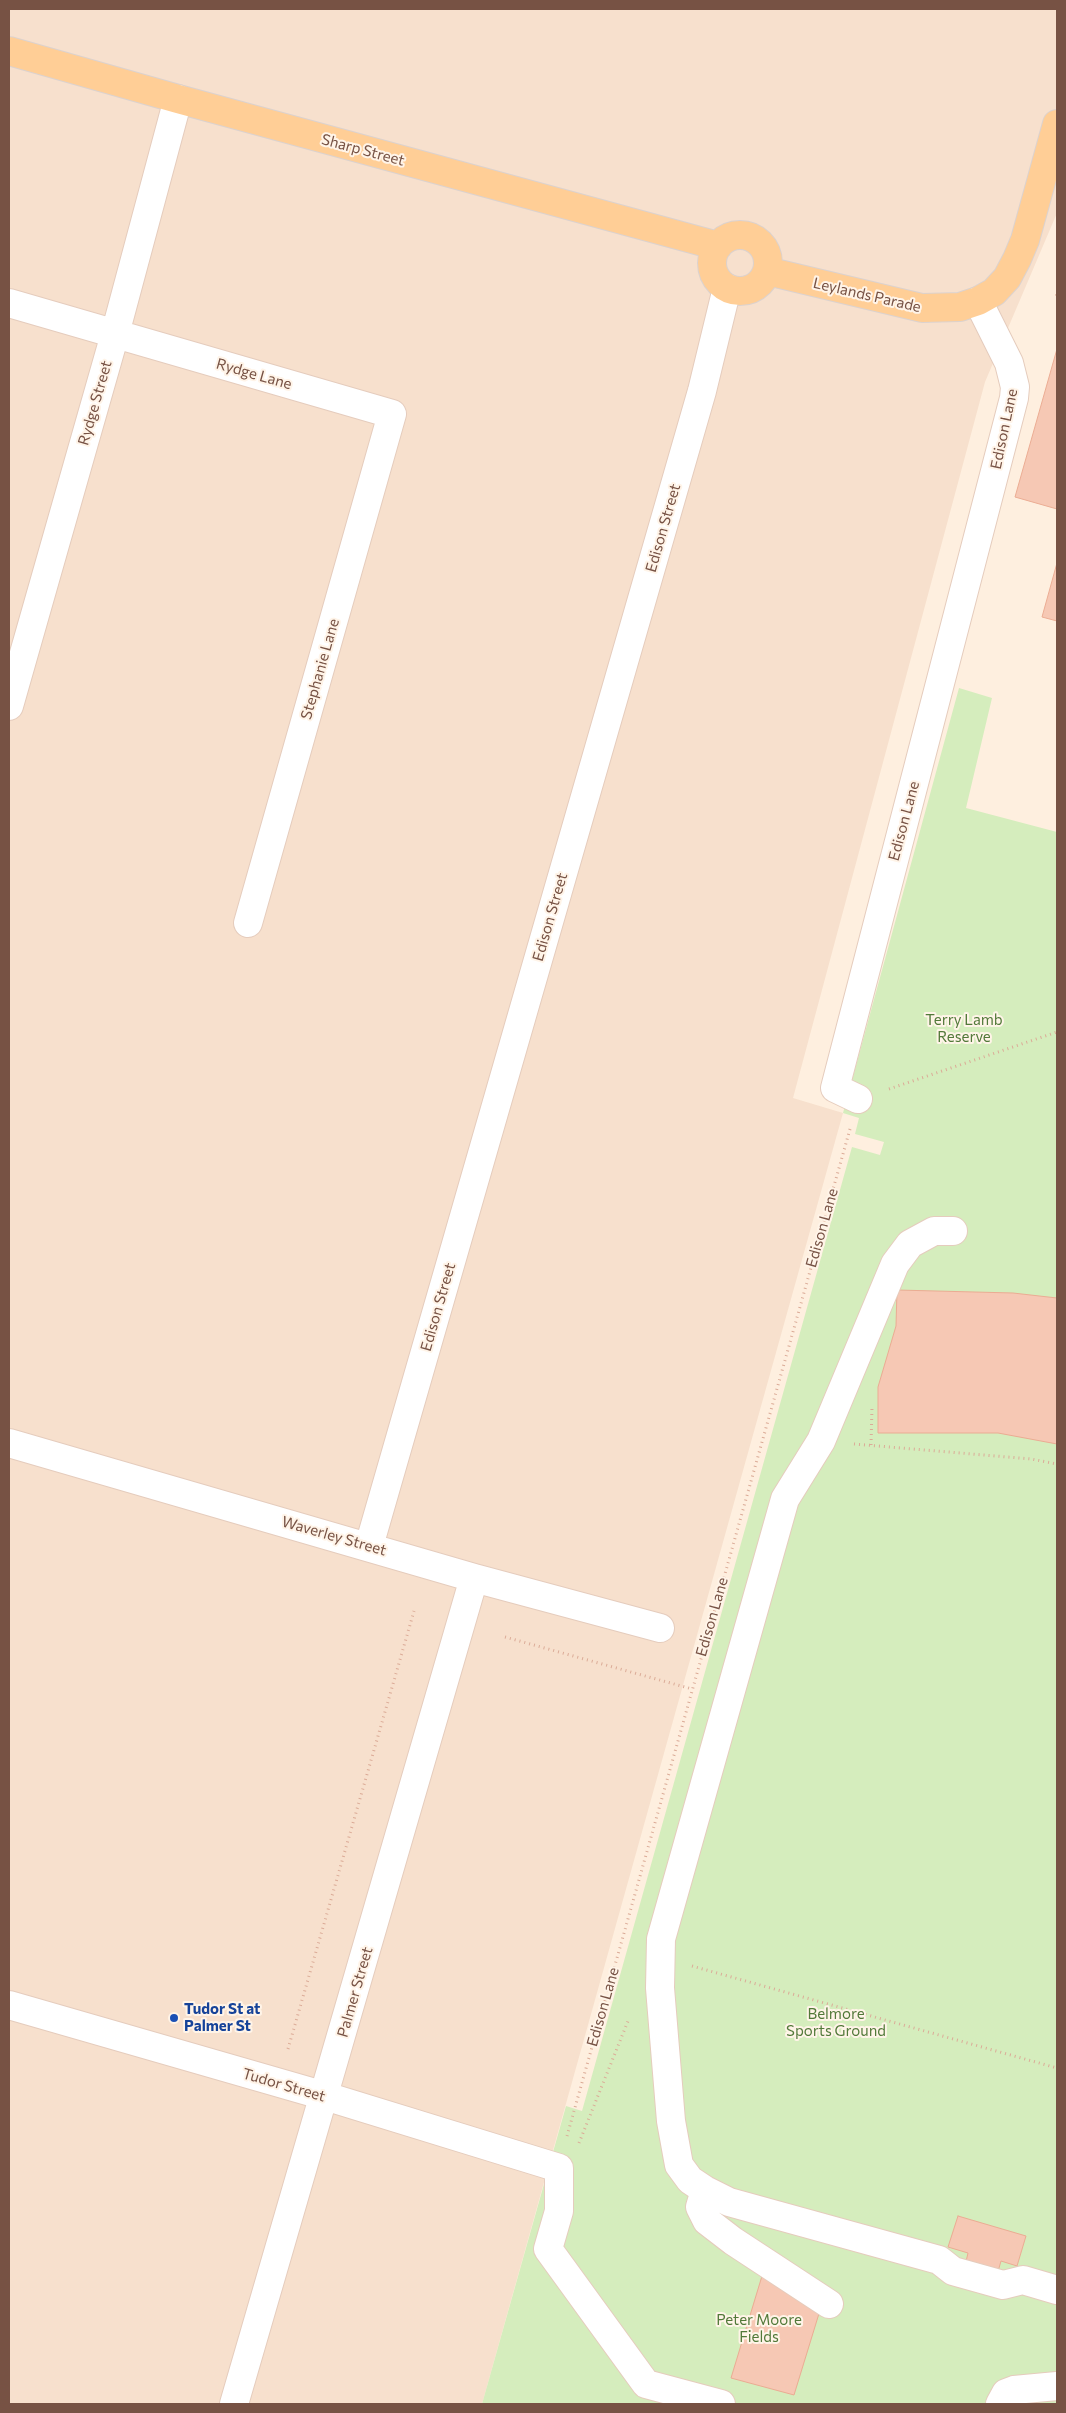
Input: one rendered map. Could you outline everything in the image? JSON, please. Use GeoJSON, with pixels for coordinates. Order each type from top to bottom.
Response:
{"type":"FeatureCollection","features":[{"type":"Feature","properties":{"kind":"main road","name":"Sharp Street"},"geometry":{"type":"LineString","coordinates":[[9,51],[718,246]]}},
{"type":"Feature","properties":{"kind":"main road","name":"Leylands Parade"},"geometry":{"type":"LineString","coordinates":[[767,271],[922,308],[960,307],[978,301],[994,292],[1007,278],[1017,259],[1025,240],[1057,124]]}},
{"type":"Feature","properties":{"kind":"main road"},"geometry":{"type":"LineString","coordinates":[[734,236],[752,238],[765,252],[767,271],[758,284],[743,291],[726,288],[715,277],[713,269],[712,261],[718,246],[734,236]]}},
{"type":"Feature","properties":{"kind":"street","name":"Rydge Street"},"geometry":{"type":"LineString","coordinates":[[9,706],[115,334],[178,99]]}},
{"type":"Feature","properties":{"kind":"street","name":"Edison Street"},"geometry":{"type":"LineString","coordinates":[[369,1546],[702,391],[726,288]]}},
{"type":"Feature","properties":{"kind":"street","name":"Edison Lane"},"geometry":{"type":"LineString","coordinates":[[858,1099],[835,1088],[1014,398],[1015,387],[1009,363],[978,301]]}},
{"type":"Feature","properties":{"kind":"street","name":"Rydge Lane"},"geometry":{"type":"LineString","coordinates":[[9,303],[392,414]]}},
{"type":"Feature","properties":{"kind":"street","name":"Stephanie Lane"},"geometry":{"type":"LineString","coordinates":[[248,923],[392,414]]}},
{"type":"Feature","properties":{"kind":"street"},"geometry":{"type":"LineString","coordinates":[[952,1231],[934,1231],[910,1244],[896,1264],[821,1441],[785,1499],[661,1939],[662,2007],[671,2122],[679,2165],[690,2180],[705,2190],[730,2202],[939,2260],[953,2271],[1003,2285],[1023,2280],[1057,2290]]}},
{"type":"Feature","properties":{"kind":"street","name":"Waverley Street"},"geometry":{"type":"LineString","coordinates":[[9,1443],[474,1578],[660,1628]]}},
{"type":"Feature","properties":{"kind":"street","name":"Palmer Street"},"geometry":{"type":"LineString","coordinates":[[234,2404],[474,1578]]}},
{"type":"Feature","properties":{"kind":"street","name":"Tudor Street"},"geometry":{"type":"LineString","coordinates":[[9,2005],[325,2096],[559,2168]]}},
{"type":"Feature","properties":{"kind":"street"},"geometry":{"type":"LineString","coordinates":[[559,2168],[559,2211],[548,2249],[646,2384],[721,2404]]}},
{"type":"Feature","properties":{"kind":"street"},"geometry":{"type":"LineString","coordinates":[[705,2190],[700,2207],[707,2221],[733,2241],[829,2304]]}},
{"type":"Feature","properties":{"kind":"street"},"geometry":{"type":"LineString","coordinates":[[1000,2404],[1006,2393],[1014,2390],[1057,2386]]}},
{"type":"Feature","properties":{"kind":"path"},"geometry":{"type":"LineString","coordinates":[[858,1099],[1057,1032]]}},
{"type":"Feature","properties":{"kind":"path","name":"Edison Lane"},"geometry":{"type":"LineString","coordinates":[[559,2168],[858,1099]]}},
{"type":"Feature","properties":{"kind":"path"},"geometry":{"type":"LineString","coordinates":[[871,1445],[872,1406]]}},
{"type":"Feature","properties":{"kind":"path"},"geometry":{"type":"LineString","coordinates":[[821,1441],[1031,1459],[1057,1464]]}},
{"type":"Feature","properties":{"kind":"path"},"geometry":{"type":"LineString","coordinates":[[288,2049],[414,1611]]}},
{"type":"Feature","properties":{"kind":"path"},"geometry":{"type":"LineString","coordinates":[[505,1637],[692,1689]]}},
{"type":"Feature","properties":{"kind":"path"},"geometry":{"type":"LineString","coordinates":[[660,1958],[1057,2068]]}},
{"type":"Feature","properties":{"kind":"path"},"geometry":{"type":"LineString","coordinates":[[559,2168],[571,2157],[578,2146],[629,2019]]}},
{"type":"Feature","properties":{"kind":"shaded area"},"geometry":{"type":"Polygon","coordinates":[[[9,9],[1057,9],[1057,213],[985,382],[793,1098],[843,1113],[482,2404],[9,2404],[9,9]]]}},
{"type":"Feature","properties":{"kind":"green space","name":"Belmore Sports Ground"},"geometry":{"type":"Polygon","coordinates":[[[959,688],[992,698],[966,808],[1057,832],[1057,2404],[482,2404],[566,2106],[582,2111],[852,1147],[880,1155],[884,1142],[855,1134],[859,1118],[843,1113],[959,688]]]}},
{"type":"Feature","properties":{"kind":"building"},"geometry":{"type":"Polygon","coordinates":[[[1057,349],[1057,509],[1015,497],[1057,349]]]}},
{"type":"Feature","properties":{"kind":"building"},"geometry":{"type":"Polygon","coordinates":[[[1057,563],[1057,621],[1042,617],[1057,563]]]}},
{"type":"Feature","properties":{"kind":"building"},"geometry":{"type":"Polygon","coordinates":[[[897,1290],[1013,1293],[1057,1298],[1057,1444],[998,1433],[878,1433],[878,1387],[896,1326],[897,1290]]]}},
{"type":"Feature","properties":{"kind":"building"},"geometry":{"type":"Polygon","coordinates":[[[958,2216],[1026,2236],[1017,2266],[1001,2261],[997,2275],[965,2266],[968,2253],[948,2247],[958,2216]]]}},
{"type":"Feature","properties":{"kind":"building"},"geometry":{"type":"Polygon","coordinates":[[[762,2276],[821,2307],[794,2395],[731,2378],[762,2276]]]}},
{"type":"Feature","properties":{"kind":"place","name":"Tudor St at Palmer St"},"geometry":{"type":"Point","coordinates":[174,2018]}},
{"type":"Feature","properties":{"kind":"park label","name":"Terry Lamb Reserve"},"geometry":{"type":"Point","coordinates":[964,1028]}},
{"type":"Feature","properties":{"kind":"park label","name":"Peter Moore Fields"},"geometry":{"type":"Point","coordinates":[759,2328]}}]}
